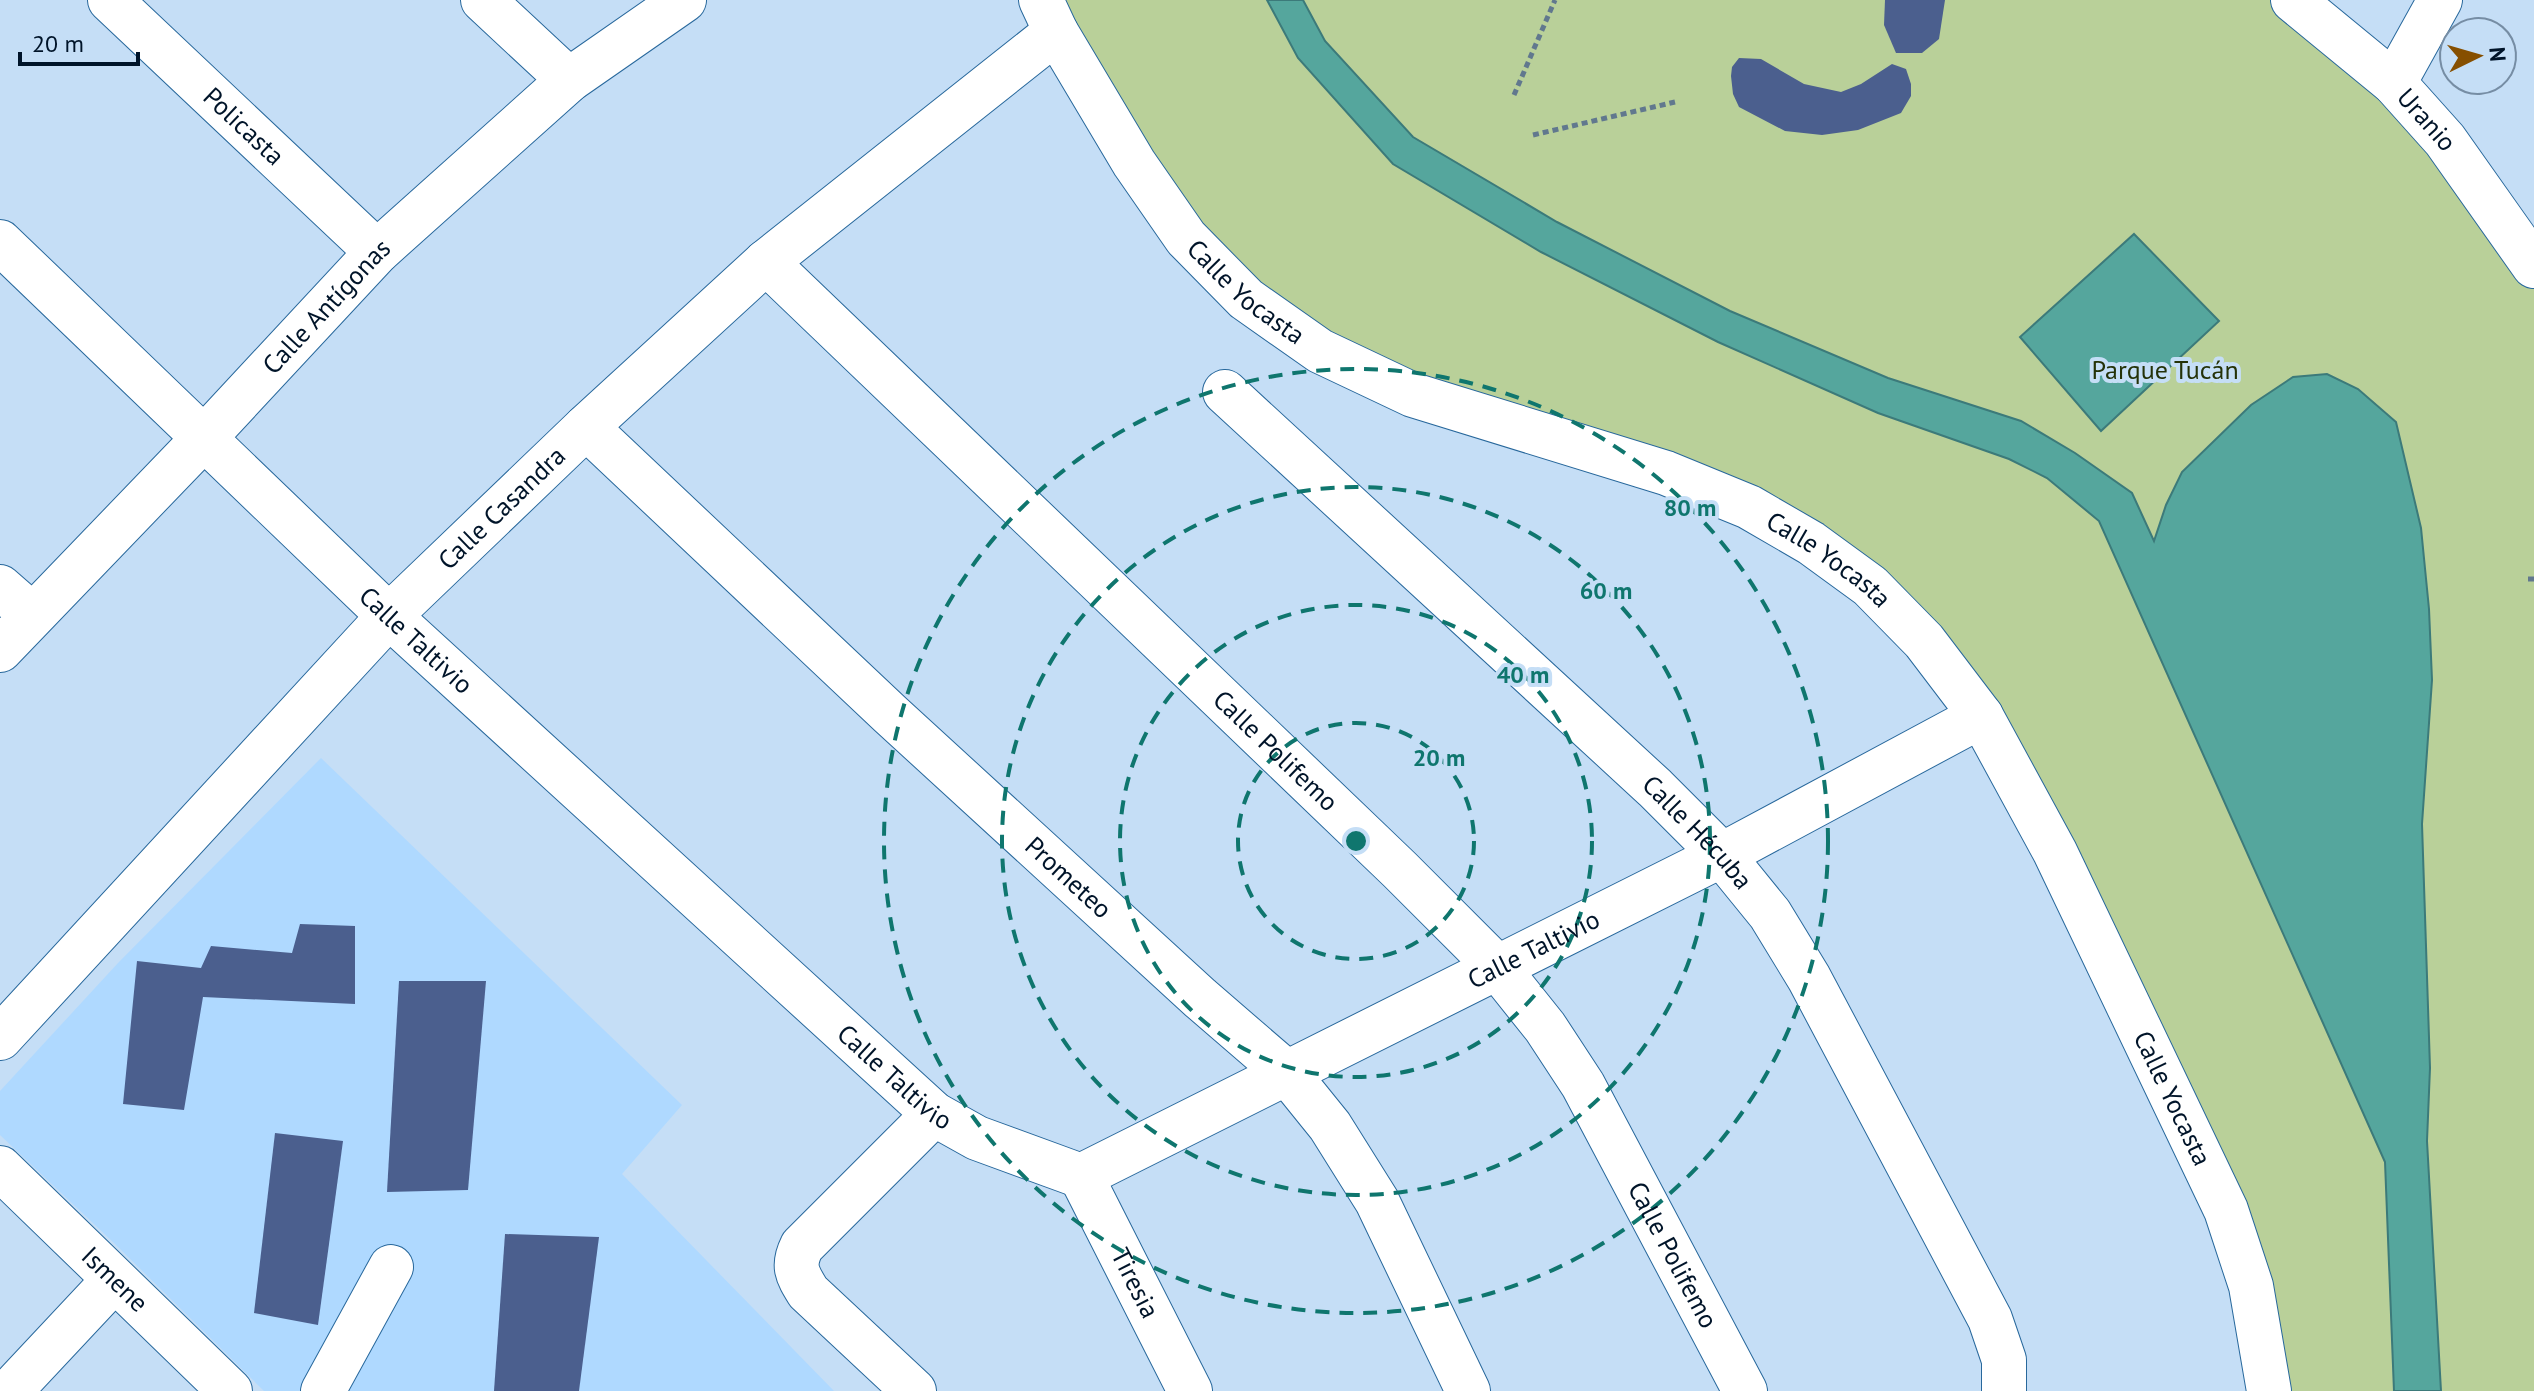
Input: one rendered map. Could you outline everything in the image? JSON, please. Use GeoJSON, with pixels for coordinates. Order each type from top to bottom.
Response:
{"type":"FeatureCollection","features":[{"type":"Feature","properties":{"kind":"street","name":"Policasta"},"geometry":{"type":"LineString","coordinates":[[110,0],[377,252]]}},
{"type":"Feature","properties":{"kind":"street"},"geometry":{"type":"LineString","coordinates":[[483,0],[569,80]]}},
{"type":"Feature","properties":{"kind":"street","name":"Calle Antígonas"},"geometry":{"type":"LineString","coordinates":[[0,650],[377,252],[569,80],[684,0]]}},
{"type":"Feature","properties":{"kind":"street","name":"Uranio"},"geometry":{"type":"LineString","coordinates":[[2293,0],[2394,83],[2445,140],[2534,266]]}},
{"type":"Feature","properties":{"kind":"street"},"geometry":{"type":"LineString","coordinates":[[2394,83],[2440,0]]}},
{"type":"Feature","properties":{"kind":"street","name":"Calle Casandra"},"geometry":{"type":"LineString","coordinates":[[0,1038],[389,616],[586,427],[766,262],[1048,16]]}},
{"type":"Feature","properties":{"kind":"street","name":"Calle Yocasta"},"geometry":{"type":"LineString","coordinates":[[1048,16],[1134,163],[1186,238],[1246,299],[1320,351],[1413,395],[1666,473],[1749,507],[1811,543],[1870,586],[1924,641],[1981,716],[2055,852],[2226,1210],[2251,1286],[2269,1391]]}},
{"type":"Feature","properties":{"kind":"street","name":"Calle Taltivio"},"geometry":{"type":"LineString","coordinates":[[0,242],[389,616],[934,1114],[977,1138],[1081,1176],[1722,855],[1981,716]]}},
{"type":"Feature","properties":{"kind":"street","name":"Calle Polifemo"},"geometry":{"type":"LineString","coordinates":[[766,262],[1497,967],[1545,1027],[1583,1085],[1745,1391]]}},
{"type":"Feature","properties":{"kind":"street","name":"Calle Hécuba"},"geometry":{"type":"LineString","coordinates":[[1225,392],[1644,778],[1722,855],[1770,914],[1809,978],[1990,1319],[2004,1360],[2004,1391]]}},
{"type":"Feature","properties":{"kind":"street","name":"Prometeo"},"geometry":{"type":"LineString","coordinates":[[586,427],[890,714],[1200,998],[1288,1074],[1330,1126],[1377,1201],[1468,1391]]}},
{"type":"Feature","properties":{"kind":"street"},"geometry":{"type":"LineString","coordinates":[[0,587],[32,615]]}},
{"type":"Feature","properties":{"kind":"street"},"geometry":{"type":"LineString","coordinates":[[914,1391],[808,1292],[798,1276],[796,1259],[802,1246],[934,1114]]}},
{"type":"Feature","properties":{"kind":"street","name":"Ismene"},"geometry":{"type":"LineString","coordinates":[[0,1168],[230,1391]]}},
{"type":"Feature","properties":{"kind":"street","name":"Tiresia"},"geometry":{"type":"LineString","coordinates":[[1081,1176],[1190,1391]]}},
{"type":"Feature","properties":{"kind":"street"},"geometry":{"type":"LineString","coordinates":[[323,1391],[391,1267]]}},
{"type":"Feature","properties":{"kind":"street"},"geometry":{"type":"LineString","coordinates":[[10,1391],[114,1280]]}},
{"type":"Feature","properties":{"kind":"path"},"geometry":{"type":"LineString","coordinates":[[1514,95],[1555,0]]}},
{"type":"Feature","properties":{"kind":"path"},"geometry":{"type":"LineString","coordinates":[[1533,135],[1675,102]]}},
{"type":"Feature","properties":{"kind":"shaded area"},"geometry":{"type":"Polygon","coordinates":[[[1267,0],[1303,0],[1325,41],[1413,137],[1557,222],[1730,311],[1888,378],[2021,421],[2075,453],[2132,493],[2154,541],[2166,505],[2182,472],[2251,405],[2293,377],[2327,374],[2358,389],[2396,422],[2421,528],[2429,609],[2432,680],[2422,824],[2430,1068],[2427,1141],[2441,1391],[2394,1391],[2385,1162],[2099,521],[2047,478],[2009,459],[1878,413],[1718,342],[1541,252],[1393,164],[1298,58],[1267,0]]]}},
{"type":"Feature","properties":{"kind":"shaded area"},"geometry":{"type":"Polygon","coordinates":[[[2134,234],[2219,321],[2101,431],[2020,337],[2134,234]]]}},
{"type":"Feature","properties":{"kind":"shaded area"},"geometry":{"type":"Polygon","coordinates":[[[321,758],[682,1105],[622,1174],[834,1391],[264,1391],[0,1135],[0,1091],[118,963],[321,758]]]}},
{"type":"Feature","properties":{"kind":"green space","name":"Parque Tucán"},"geometry":{"type":"Polygon","coordinates":[[[1041,0],[2293,0],[2534,266],[2534,1391],[2269,1391],[2251,1286],[1981,716],[1811,543],[1413,395],[1246,299],[1041,0]]]}},
{"type":"Feature","properties":{"kind":"building"},"geometry":{"type":"Polygon","coordinates":[[[1885,0],[1945,0],[1939,39],[1922,53],[1896,53],[1884,25],[1885,0]]]}},
{"type":"Feature","properties":{"kind":"building"},"geometry":{"type":"Polygon","coordinates":[[[1739,58],[1761,59],[1804,84],[1841,92],[1861,84],[1892,64],[1906,69],[1911,96],[1901,113],[1858,130],[1822,135],[1785,131],[1739,107],[1733,94],[1731,76],[1732,67],[1739,58]]]}},
{"type":"Feature","properties":{"kind":"building"},"geometry":{"type":"Polygon","coordinates":[[[300,924],[355,926],[355,1004],[203,997],[184,1110],[123,1104],[137,961],[201,968],[211,946],[292,953],[300,924]]]}},
{"type":"Feature","properties":{"kind":"building"},"geometry":{"type":"Polygon","coordinates":[[[399,981],[486,981],[468,1190],[387,1192],[399,981]]]}},
{"type":"Feature","properties":{"kind":"building"},"geometry":{"type":"Polygon","coordinates":[[[275,1133],[343,1141],[318,1325],[254,1313],[275,1133]]]}},
{"type":"Feature","properties":{"kind":"building"},"geometry":{"type":"Polygon","coordinates":[[[505,1234],[599,1237],[579,1391],[494,1391],[505,1234]]]}}]}
